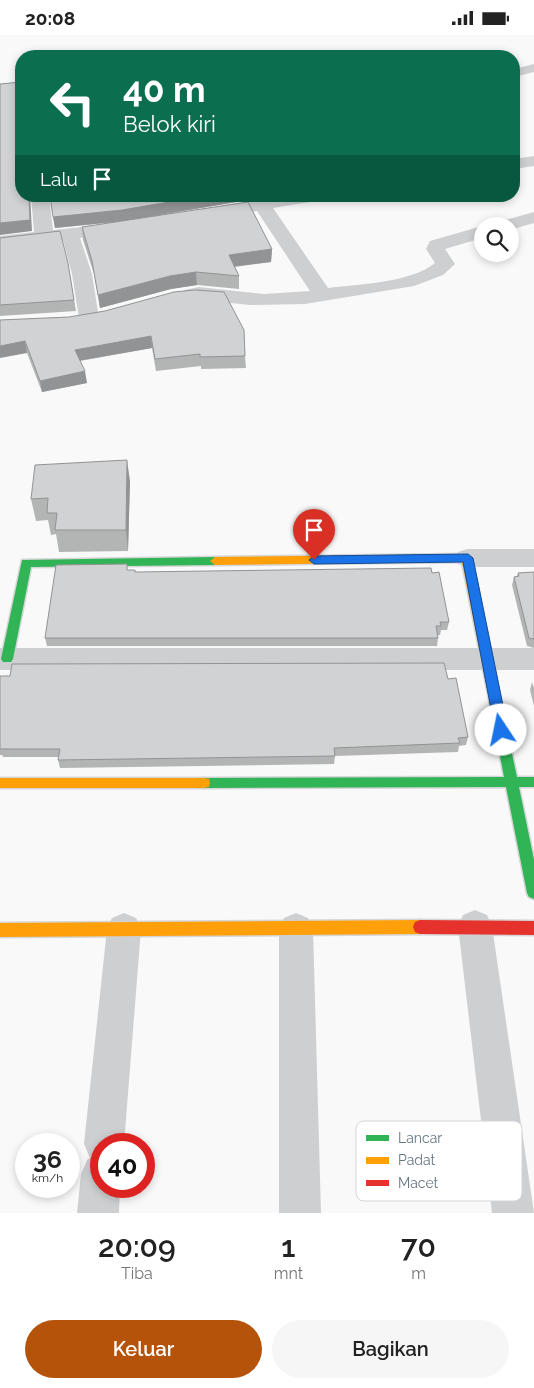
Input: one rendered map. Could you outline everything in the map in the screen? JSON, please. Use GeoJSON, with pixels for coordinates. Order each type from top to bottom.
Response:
{"type":"FeatureCollection","features":[{"type":"Feature","properties":{"kind":"street"},"geometry":{"type":"LineString","coordinates":[[520,72],[534,68]]}},
{"type":"Feature","properties":{"kind":"street"},"geometry":{"type":"LineString","coordinates":[[520,163],[534,161]]}},
{"type":"Feature","properties":{"kind":"street"},"geometry":{"type":"LineString","coordinates":[[41,202],[44,237]]}},
{"type":"Feature","properties":{"kind":"street"},"geometry":{"type":"LineString","coordinates":[[197,216],[280,202]]}},
{"type":"Feature","properties":{"kind":"street"},"geometry":{"type":"LineString","coordinates":[[262,205],[322,294]]}},
{"type":"Feature","properties":{"kind":"street"},"geometry":{"type":"LineString","coordinates":[[519,222],[534,217]]}},
{"type":"Feature","properties":{"kind":"street"},"geometry":{"type":"LineString","coordinates":[[0,242],[141,225]]}},
{"type":"Feature","properties":{"kind":"street"},"geometry":{"type":"LineString","coordinates":[[70,234],[82,274],[89,318]]}},
{"type":"Feature","properties":{"kind":"street"},"geometry":{"type":"LineString","coordinates":[[169,298],[199,293],[262,299],[302,298],[394,284],[415,279],[442,268],[445,264],[435,249],[437,245],[474,235]]}},
{"type":"Feature","properties":{"kind":"street"},"geometry":{"type":"LineString","coordinates":[[468,558],[534,893]]}},
{"type":"Feature","properties":{"kind":"street"},"geometry":{"type":"LineString","coordinates":[[534,558],[26,563],[4,659],[534,659]]}},
{"type":"Feature","properties":{"kind":"street"},"geometry":{"type":"LineString","coordinates":[[0,783],[534,782]]}},
{"type":"Feature","properties":{"kind":"street"},"geometry":{"type":"LineString","coordinates":[[475,926],[501,1121]]}},
{"type":"Feature","properties":{"kind":"street"},"geometry":{"type":"LineString","coordinates":[[0,930],[475,926],[534,929]]}},
{"type":"Feature","properties":{"kind":"street"},"geometry":{"type":"LineString","coordinates":[[105,1133],[124,929]]}},
{"type":"Feature","properties":{"kind":"street"},"geometry":{"type":"LineString","coordinates":[[296,929],[300,1213]]}},
{"type":"Feature","properties":{"kind":"street"},"geometry":{"type":"LineString","coordinates":[[98,1213],[99,1198]]}},
{"type":"Feature","properties":{"kind":"building"},"geometry":{"type":"Polygon","coordinates":[[[15,83],[15,202],[29,202],[30,220],[0,223],[0,84],[15,83]]]}},
{"type":"Feature","properties":{"kind":"building"},"geometry":{"type":"Polygon","coordinates":[[[51,202],[169,202],[122,210],[53,217],[51,202]]]}},
{"type":"Feature","properties":{"kind":"building"},"geometry":{"type":"Polygon","coordinates":[[[248,202],[272,249],[229,255],[239,276],[196,272],[170,276],[98,295],[92,261],[82,227],[248,202]]]}},
{"type":"Feature","properties":{"kind":"building"},"geometry":{"type":"Polygon","coordinates":[[[60,231],[74,300],[0,305],[0,238],[60,231]]]}},
{"type":"Feature","properties":{"kind":"building"},"geometry":{"type":"Polygon","coordinates":[[[195,290],[224,292],[244,330],[245,356],[200,357],[200,354],[155,359],[151,336],[75,350],[85,371],[40,381],[25,341],[0,346],[0,320],[69,317],[105,311],[174,292],[195,290]]]}},
{"type":"Feature","properties":{"kind":"building"},"geometry":{"type":"Polygon","coordinates":[[[127,460],[126,530],[55,530],[57,513],[47,513],[48,498],[31,499],[35,465],[127,460]]]}},
{"type":"Feature","properties":{"kind":"building"},"geometry":{"type":"Polygon","coordinates":[[[127,564],[127,570],[135,570],[135,572],[431,568],[432,573],[439,572],[449,622],[440,622],[441,626],[436,626],[438,638],[45,638],[56,565],[127,564]]]}},
{"type":"Feature","properties":{"kind":"building"},"geometry":{"type":"Polygon","coordinates":[[[534,572],[534,639],[529,638],[514,577],[519,576],[518,573],[534,572]]]}},
{"type":"Feature","properties":{"kind":"building"},"geometry":{"type":"Polygon","coordinates":[[[444,663],[448,679],[456,678],[468,737],[458,738],[460,743],[334,748],[335,756],[58,760],[60,749],[0,749],[0,676],[10,676],[12,664],[444,663]]]}},
{"type":"Feature","properties":{"kind":"traffic: fast"},"geometry":{"type":"LineString","coordinates":[[7,659],[26,563],[215,561]]}},
{"type":"Feature","properties":{"kind":"traffic: fast"},"geometry":{"type":"LineString","coordinates":[[501,730],[534,893]]}},
{"type":"Feature","properties":{"kind":"traffic: fast"},"geometry":{"type":"LineString","coordinates":[[204,783],[534,782]]}},
{"type":"Feature","properties":{"kind":"traffic: slow"},"geometry":{"type":"LineString","coordinates":[[215,561],[467,558],[501,730]]}},
{"type":"Feature","properties":{"kind":"traffic: slow"},"geometry":{"type":"LineString","coordinates":[[0,783],[204,783]]}},
{"type":"Feature","properties":{"kind":"traffic: slow"},"geometry":{"type":"LineString","coordinates":[[0,930],[420,927]]}},
{"type":"Feature","properties":{"kind":"traffic: jam"},"geometry":{"type":"LineString","coordinates":[[420,927],[534,928]]}},
{"type":"Feature","properties":{"kind":"route"},"geometry":{"type":"LineString","coordinates":[[314,560],[468,558],[501,730]]}}]}
